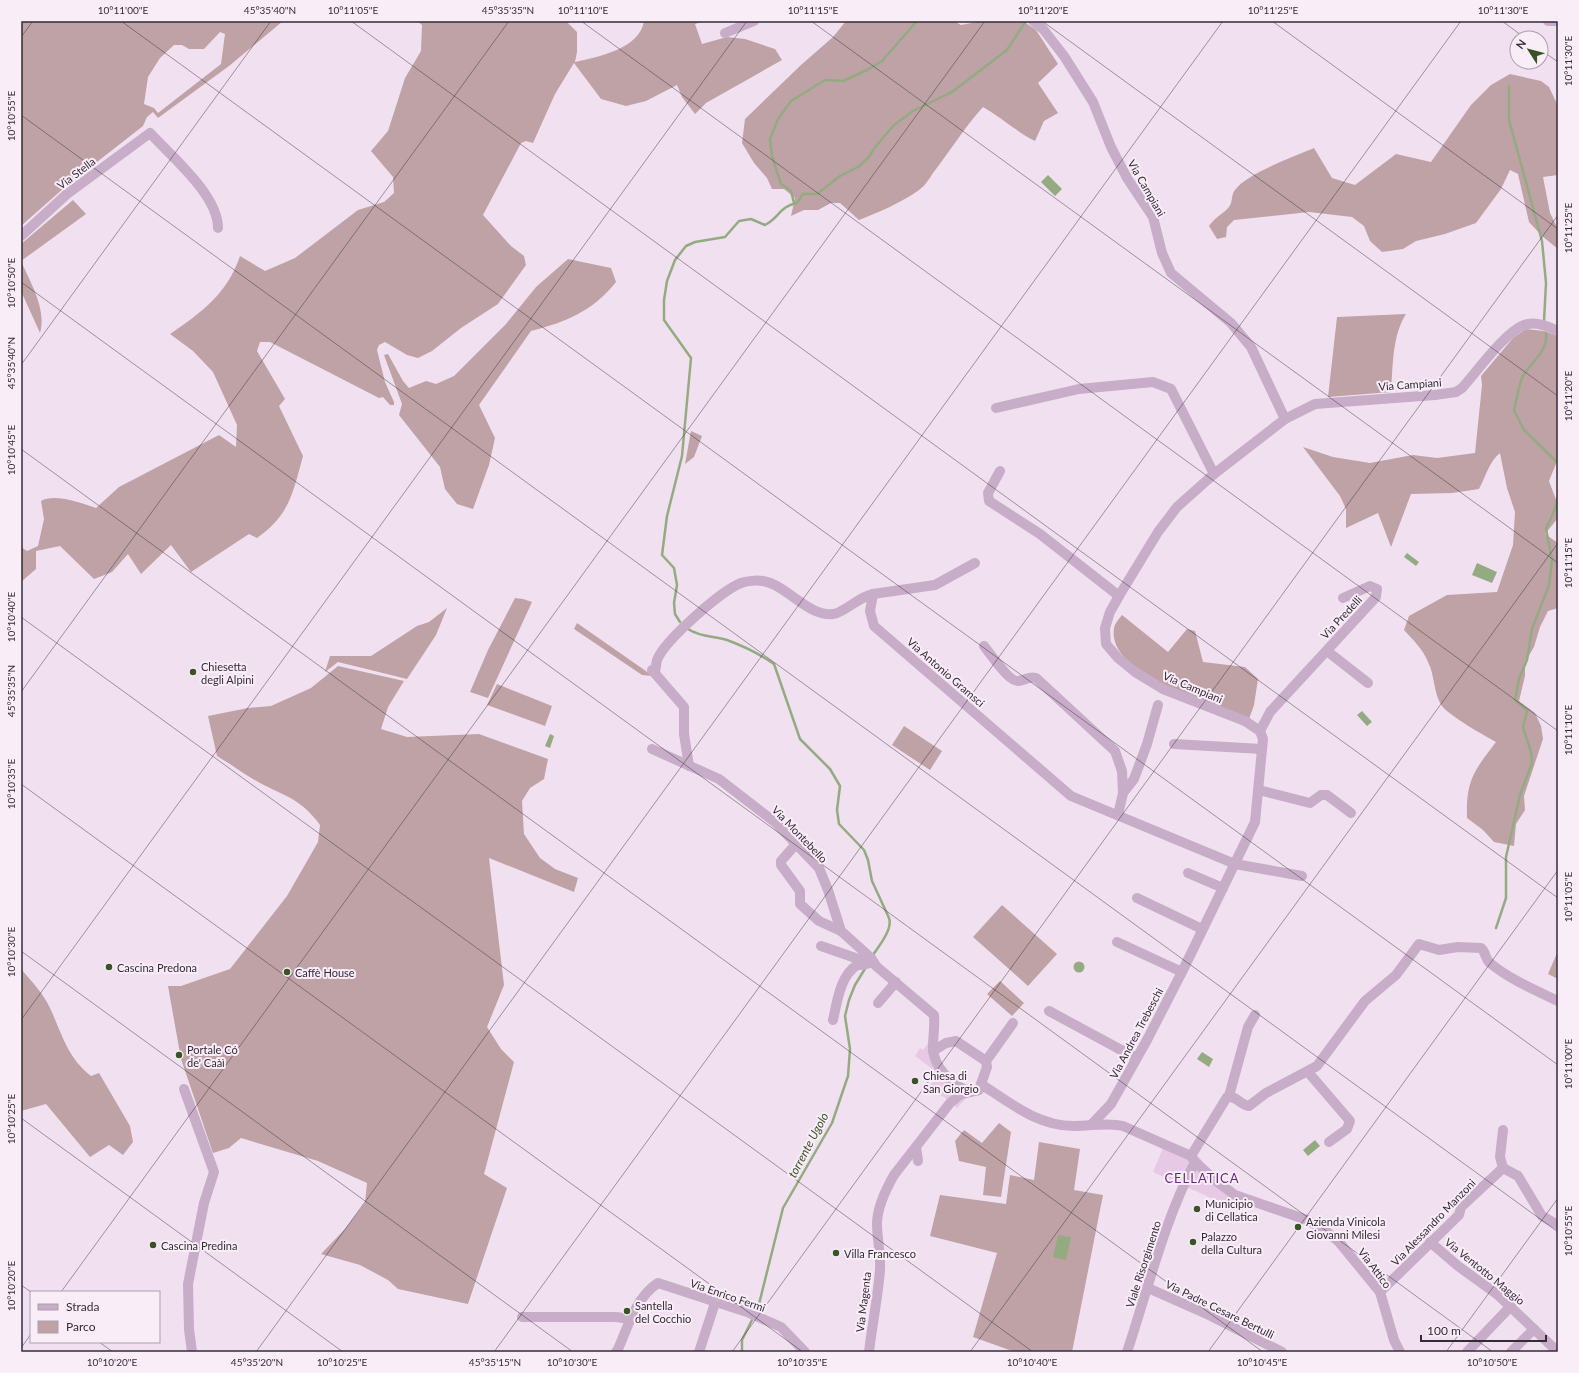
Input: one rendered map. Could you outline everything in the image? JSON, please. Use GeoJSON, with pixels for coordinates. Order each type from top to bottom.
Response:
{"type":"FeatureCollection","features":[{"type":"Feature","properties":{"kind":"street"},"geometry":{"type":"LineString","coordinates":[[725,33],[754,21]]}},
{"type":"Feature","properties":{"kind":"street","name":"Via Campiani"},"geometry":{"type":"LineString","coordinates":[[1033,21],[1043,29],[1064,56],[1093,102],[1111,147],[1127,178],[1153,217],[1162,253],[1171,274],[1230,323],[1251,347],[1285,418]]}},
{"type":"Feature","properties":{"kind":"street"},"geometry":{"type":"LineString","coordinates":[[1548,21],[1558,21]]}},
{"type":"Feature","properties":{"kind":"street","name":"Via Stella"},"geometry":{"type":"LineString","coordinates":[[21,236],[67,194],[150,133],[187,172],[210,201],[216,214],[218,228]]}},
{"type":"Feature","properties":{"kind":"street","name":"Via Campiani"},"geometry":{"type":"LineString","coordinates":[[1260,731],[1245,721],[1164,689],[1135,672],[1118,658],[1106,644],[1105,628],[1110,612],[1158,532],[1177,507],[1214,474],[1285,418],[1315,404],[1435,395],[1456,392],[1462,388],[1501,343],[1518,328],[1527,324],[1536,323],[1558,331]]}},
{"type":"Feature","properties":{"kind":"street"},"geometry":{"type":"LineString","coordinates":[[996,408],[1028,401],[1062,391],[1153,382],[1171,389],[1214,474]]}},
{"type":"Feature","properties":{"kind":"street"},"geometry":{"type":"LineString","coordinates":[[1000,471],[988,493],[989,501],[1040,534],[1119,596]]}},
{"type":"Feature","properties":{"kind":"street"},"geometry":{"type":"LineString","coordinates":[[689,766],[684,734],[684,707],[653,671],[658,660],[683,627],[725,593],[742,583],[763,581],[820,613],[834,614],[865,596],[935,585],[975,563]]}},
{"type":"Feature","properties":{"kind":"street","name":"Via Predelli"},"geometry":{"type":"LineString","coordinates":[[1260,731],[1270,712],[1327,651],[1377,594],[1376,589],[1370,586],[1343,598]]}},
{"type":"Feature","properties":{"kind":"street","name":"Via Antonio Gramsci"},"geometry":{"type":"LineString","coordinates":[[873,594],[870,611],[874,626],[1072,796],[1235,864],[1302,876]]}},
{"type":"Feature","properties":{"kind":"street"},"geometry":{"type":"LineString","coordinates":[[984,646],[1011,679],[1018,681],[1031,676],[1036,678],[1115,750],[1122,771],[1123,793],[1118,815]]}},
{"type":"Feature","properties":{"kind":"street","name":"Via Predelli"},"geometry":{"type":"LineString","coordinates":[[1327,651],[1368,683]]}},
{"type":"Feature","properties":{"kind":"street"},"geometry":{"type":"LineString","coordinates":[[1123,793],[1134,779],[1158,705]]}},
{"type":"Feature","properties":{"kind":"street","name":"Via Andrea Trebeschi"},"geometry":{"type":"LineString","coordinates":[[1092,1124],[1111,1104],[1136,1058],[1182,972],[1255,822],[1263,739],[1260,731]]}},
{"type":"Feature","properties":{"kind":"street"},"geometry":{"type":"LineString","coordinates":[[1174,744],[1262,749]]}},
{"type":"Feature","properties":{"kind":"street","name":"Via Montebello"},"geometry":{"type":"LineString","coordinates":[[652,749],[719,779],[776,823],[819,868],[828,890],[841,931],[872,963],[934,1015],[935,1026],[933,1051]]}},
{"type":"Feature","properties":{"kind":"street"},"geometry":{"type":"LineString","coordinates":[[1259,790],[1310,803],[1321,795],[1327,796],[1351,813]]}},
{"type":"Feature","properties":{"kind":"street"},"geometry":{"type":"LineString","coordinates":[[796,844],[781,861],[781,865],[800,891],[800,904],[819,921],[841,931]]}},
{"type":"Feature","properties":{"kind":"street"},"geometry":{"type":"LineString","coordinates":[[1188,873],[1222,888]]}},
{"type":"Feature","properties":{"kind":"street"},"geometry":{"type":"LineString","coordinates":[[1137,898],[1202,929]]}},
{"type":"Feature","properties":{"kind":"street"},"geometry":{"type":"LineString","coordinates":[[1117,942],[1182,972]]}},
{"type":"Feature","properties":{"kind":"street"},"geometry":{"type":"LineString","coordinates":[[1253,1013],[1229,1096],[1249,1106],[1266,1093],[1308,1072],[1324,1059],[1365,1001],[1396,975],[1419,944],[1439,950],[1458,947],[1481,948],[1487,962],[1494,967],[1531,988],[1558,1000]]}},
{"type":"Feature","properties":{"kind":"street"},"geometry":{"type":"LineString","coordinates":[[821,946],[872,963]]}},
{"type":"Feature","properties":{"kind":"street"},"geometry":{"type":"LineString","coordinates":[[833,1020],[840,988],[855,966],[864,966],[872,963]]}},
{"type":"Feature","properties":{"kind":"street"},"geometry":{"type":"LineString","coordinates":[[878,1003],[896,982]]}},
{"type":"Feature","properties":{"kind":"street"},"geometry":{"type":"LineString","coordinates":[[1049,1011],[1136,1058]]}},
{"type":"Feature","properties":{"kind":"street"},"geometry":{"type":"LineString","coordinates":[[976,1088],[986,1064],[1013,1022]]}},
{"type":"Feature","properties":{"kind":"street"},"geometry":{"type":"LineString","coordinates":[[986,1064],[956,1041],[946,1043],[933,1051],[938,1063],[949,1080],[976,1088],[1031,1117],[1051,1124],[1075,1126],[1112,1123],[1111,1104]]}},
{"type":"Feature","properties":{"kind":"street"},"geometry":{"type":"LineString","coordinates":[[1308,1072],[1350,1121],[1347,1129],[1329,1142]]}},
{"type":"Feature","properties":{"kind":"street","name":"Via Magenta"},"geometry":{"type":"LineString","coordinates":[[869,1352],[880,1256],[877,1223],[880,1206],[894,1175],[950,1103],[961,1094],[976,1088]]}},
{"type":"Feature","properties":{"kind":"street"},"geometry":{"type":"LineString","coordinates":[[184,1089],[214,1172],[204,1203],[188,1284],[189,1329],[192,1352]]}},
{"type":"Feature","properties":{"kind":"street","name":"Viale Risorgimento"},"geometry":{"type":"LineString","coordinates":[[1127,1352],[1193,1156],[1224,1100],[1229,1096]]}},
{"type":"Feature","properties":{"kind":"street","name":"Via Attico"},"geometry":{"type":"LineString","coordinates":[[1112,1123],[1123,1126],[1193,1156],[1216,1181],[1235,1195],[1307,1220],[1326,1231],[1339,1242],[1380,1292],[1394,1340],[1400,1352]]}},
{"type":"Feature","properties":{"kind":"street"},"geometry":{"type":"LineString","coordinates":[[1502,1130],[1500,1157],[1503,1168],[1518,1176],[1542,1216],[1558,1225]]}},
{"type":"Feature","properties":{"kind":"street"},"geometry":{"type":"LineString","coordinates":[[916,1147],[918,1161]]}},
{"type":"Feature","properties":{"kind":"street","name":"Via Alessandro Manzoni"},"geometry":{"type":"LineString","coordinates":[[1380,1292],[1459,1215],[1461,1207],[1503,1168]]}},
{"type":"Feature","properties":{"kind":"street","name":"Via Ventotto Maggio"},"geometry":{"type":"LineString","coordinates":[[1430,1242],[1458,1266],[1510,1306],[1558,1352]]}},
{"type":"Feature","properties":{"kind":"street","name":"Via Enrico Fermi"},"geometry":{"type":"LineString","coordinates":[[630,1319],[649,1289],[658,1283],[715,1303],[747,1312],[781,1327],[805,1352]]}},
{"type":"Feature","properties":{"kind":"street","name":"Via Padre Cesare Bertulli"},"geometry":{"type":"LineString","coordinates":[[1148,1288],[1209,1315],[1282,1352]]}},
{"type":"Feature","properties":{"kind":"street"},"geometry":{"type":"LineString","coordinates":[[699,1352],[715,1303]]}},
{"type":"Feature","properties":{"kind":"street"},"geometry":{"type":"LineString","coordinates":[[1467,1352],[1510,1306]]}},
{"type":"Feature","properties":{"kind":"street"},"geometry":{"type":"LineString","coordinates":[[522,1317],[616,1317],[630,1319],[616,1352]]}},
{"type":"Feature","properties":{"kind":"street"},"geometry":{"type":"LineString","coordinates":[[1511,1352],[1534,1329]]}},
{"type":"Feature","properties":{"kind":"green space"},"geometry":{"type":"Polygon","coordinates":[[[21,21],[283,21],[229,66],[158,118],[153,112],[147,117],[143,126],[65,187],[21,226],[21,21]],[[220,32],[204,49],[189,49],[182,45],[174,45],[160,58],[148,77],[144,104],[154,108],[158,113],[221,64],[225,34],[220,32]]]}},
{"type":"Feature","properties":{"kind":"green space"},"geometry":{"type":"Polygon","coordinates":[[[417,21],[566,21],[577,32],[577,52],[575,62],[605,54],[626,45],[635,39],[641,31],[644,21],[704,21],[695,24],[702,44],[727,37],[745,39],[775,49],[782,60],[706,103],[695,114],[682,97],[677,85],[646,101],[626,106],[601,99],[574,63],[555,94],[533,143],[526,141],[521,143],[483,215],[511,246],[524,256],[526,265],[498,304],[461,328],[432,351],[418,358],[407,355],[385,342],[379,345],[377,350],[385,382],[394,405],[390,405],[383,397],[379,398],[270,342],[260,342],[257,351],[285,399],[279,406],[303,456],[289,502],[277,521],[257,538],[249,534],[191,572],[171,545],[141,574],[128,554],[112,572],[94,579],[60,546],[36,551],[36,569],[21,582],[21,547],[27,551],[38,546],[44,519],[41,501],[60,498],[76,501],[96,508],[119,487],[219,435],[236,447],[237,425],[213,372],[193,351],[170,334],[203,310],[221,292],[235,269],[240,256],[265,271],[295,258],[358,210],[384,202],[394,193],[393,177],[371,151],[388,131],[405,78],[421,51],[422,25],[417,21]]]}},
{"type":"Feature","properties":{"kind":"green space"},"geometry":{"type":"Polygon","coordinates":[[[846,21],[954,21],[961,25],[982,21],[1023,21],[1036,30],[1058,64],[1038,83],[1058,113],[1044,121],[1035,141],[983,107],[963,131],[925,184],[905,199],[859,220],[840,203],[831,203],[818,210],[804,210],[791,216],[795,198],[784,189],[772,189],[767,178],[754,163],[742,143],[745,119],[801,65],[833,37],[846,21]]]}},
{"type":"Feature","properties":{"kind":"green space"},"geometry":{"type":"Polygon","coordinates":[[[1510,74],[1541,81],[1549,87],[1558,106],[1558,175],[1543,177],[1550,213],[1558,229],[1558,249],[1542,236],[1529,222],[1518,174],[1510,170],[1501,189],[1476,223],[1445,234],[1416,241],[1403,249],[1382,252],[1370,241],[1364,226],[1352,217],[1309,212],[1234,220],[1227,227],[1226,237],[1217,239],[1209,226],[1229,207],[1234,192],[1249,178],[1272,166],[1314,148],[1332,178],[1355,185],[1396,154],[1431,162],[1471,105],[1491,85],[1510,74]]]}},
{"type":"Feature","properties":{"kind":"green space"},"geometry":{"type":"Polygon","coordinates":[[[73,200],[86,214],[21,261],[21,244],[73,200]]]}},
{"type":"Feature","properties":{"kind":"green space"},"geometry":{"type":"Polygon","coordinates":[[[568,259],[611,268],[616,282],[598,301],[578,314],[556,324],[531,331],[479,405],[495,438],[489,465],[473,509],[457,504],[445,489],[440,467],[399,415],[402,404],[384,355],[388,354],[403,381],[409,388],[426,381],[436,384],[454,376],[506,324],[536,287],[568,259]]]}},
{"type":"Feature","properties":{"kind":"green space"},"geometry":{"type":"Polygon","coordinates":[[[21,261],[33,287],[39,305],[42,324],[40,333],[21,291],[21,261]]]}},
{"type":"Feature","properties":{"kind":"green space"},"geometry":{"type":"Polygon","coordinates":[[[1406,314],[1401,323],[1396,341],[1391,392],[1328,397],[1337,317],[1406,314]]]}},
{"type":"Feature","properties":{"kind":"green space"},"geometry":{"type":"Polygon","coordinates":[[[1526,329],[1544,331],[1558,336],[1558,459],[1549,481],[1558,505],[1558,518],[1545,534],[1558,543],[1558,608],[1548,611],[1540,627],[1534,647],[1525,662],[1525,676],[1519,701],[1535,713],[1541,726],[1543,739],[1524,796],[1525,810],[1516,824],[1514,846],[1494,842],[1483,830],[1467,818],[1468,794],[1473,777],[1482,761],[1496,742],[1459,720],[1442,706],[1437,695],[1432,673],[1426,657],[1418,645],[1404,630],[1409,616],[1447,595],[1497,592],[1513,545],[1515,512],[1507,488],[1500,453],[1490,465],[1479,489],[1452,493],[1411,494],[1391,547],[1378,513],[1346,528],[1346,509],[1340,496],[1303,447],[1333,457],[1370,463],[1413,455],[1437,458],[1475,453],[1482,385],[1481,376],[1513,338],[1526,329]]]}},
{"type":"Feature","properties":{"kind":"green space"},"geometry":{"type":"Polygon","coordinates":[[[691,431],[702,436],[694,457],[685,464],[691,431]]]}},
{"type":"Feature","properties":{"kind":"green space"},"geometry":{"type":"Polygon","coordinates":[[[515,598],[532,602],[488,698],[470,692],[488,650],[515,598]]]}},
{"type":"Feature","properties":{"kind":"green space"},"geometry":{"type":"Polygon","coordinates":[[[447,608],[436,635],[407,679],[338,662],[325,672],[330,656],[371,656],[417,626],[429,622],[447,608]]]}},
{"type":"Feature","properties":{"kind":"green space"},"geometry":{"type":"Polygon","coordinates":[[[1122,615],[1168,652],[1187,629],[1195,631],[1203,662],[1245,667],[1258,679],[1254,705],[1249,719],[1166,687],[1144,674],[1127,660],[1116,645],[1114,628],[1122,615]]]}},
{"type":"Feature","properties":{"kind":"green space"},"geometry":{"type":"Polygon","coordinates":[[[577,623],[653,676],[642,675],[574,629],[577,623]]]}},
{"type":"Feature","properties":{"kind":"green space"},"geometry":{"type":"Polygon","coordinates":[[[338,666],[404,681],[388,707],[381,729],[407,737],[479,734],[548,759],[544,779],[530,788],[522,801],[524,834],[540,858],[555,869],[578,878],[574,892],[489,858],[504,985],[487,1027],[501,1049],[514,1062],[484,1174],[507,1188],[468,1304],[398,1289],[388,1280],[360,1265],[321,1254],[345,1229],[365,1203],[367,1183],[318,1161],[241,1138],[229,1148],[213,1153],[181,1059],[168,986],[181,986],[230,969],[287,896],[318,842],[320,825],[305,808],[297,802],[263,785],[217,756],[208,716],[248,708],[271,706],[311,688],[338,666]]]}},
{"type":"Feature","properties":{"kind":"green space"},"geometry":{"type":"Polygon","coordinates":[[[497,684],[552,706],[545,726],[487,705],[497,684]]]}},
{"type":"Feature","properties":{"kind":"green space"},"geometry":{"type":"Polygon","coordinates":[[[904,726],[942,751],[930,770],[892,745],[904,726]]]}},
{"type":"Feature","properties":{"kind":"green space"},"geometry":{"type":"Polygon","coordinates":[[[1002,905],[1057,954],[1028,986],[973,937],[1002,905]]]}},
{"type":"Feature","properties":{"kind":"green space"},"geometry":{"type":"Polygon","coordinates":[[[1558,953],[1558,979],[1548,974],[1558,953]]]}},
{"type":"Feature","properties":{"kind":"green space"},"geometry":{"type":"Polygon","coordinates":[[[21,969],[44,997],[66,1045],[76,1061],[91,1076],[99,1073],[130,1126],[133,1142],[123,1155],[109,1145],[90,1157],[46,1104],[21,1111],[21,969]]]}},
{"type":"Feature","properties":{"kind":"green space"},"geometry":{"type":"Polygon","coordinates":[[[1000,981],[1024,1003],[1012,1016],[987,994],[1000,981]]]}},
{"type":"Feature","properties":{"kind":"green space"},"geometry":{"type":"Polygon","coordinates":[[[999,1123],[1011,1132],[1001,1197],[983,1195],[986,1167],[959,1161],[955,1141],[964,1130],[982,1143],[999,1123]]]}},
{"type":"Feature","properties":{"kind":"green space"},"geometry":{"type":"Polygon","coordinates":[[[1039,1142],[1080,1149],[1074,1190],[1103,1195],[1072,1352],[1015,1352],[973,1337],[997,1253],[930,1236],[940,1195],[1006,1204],[1010,1175],[1034,1180],[1039,1142]]]}},
{"type":"Feature","properties":{"kind":"shaded area"},"geometry":{"type":"Polygon","coordinates":[[[1048,175],[1062,189],[1055,196],[1041,182],[1048,175]]]}},
{"type":"Feature","properties":{"kind":"shaded area"},"geometry":{"type":"Polygon","coordinates":[[[1407,553],[1419,562],[1416,566],[1404,557],[1407,553]]]}},
{"type":"Feature","properties":{"kind":"shaded area"},"geometry":{"type":"Polygon","coordinates":[[[1477,563],[1497,572],[1492,583],[1472,575],[1477,563]]]}},
{"type":"Feature","properties":{"kind":"shaded area"},"geometry":{"type":"Polygon","coordinates":[[[1362,711],[1372,722],[1367,726],[1357,715],[1362,711]]]}},
{"type":"Feature","properties":{"kind":"shaded area"},"geometry":{"type":"Polygon","coordinates":[[[550,734],[554,736],[550,748],[545,746],[550,734]]]}},
{"type":"Feature","properties":{"kind":"shaded area"},"geometry":{"type":"Polygon","coordinates":[[[1077,962],[1081,962],[1083,963],[1083,971],[1077,972],[1074,969],[1074,965],[1077,962]]]}},
{"type":"Feature","properties":{"kind":"shaded area"},"geometry":{"type":"Polygon","coordinates":[[[931,1039],[945,1072],[957,1084],[974,1085],[979,1090],[968,1096],[957,1108],[944,1097],[927,1090],[939,1074],[915,1056],[920,1048],[923,1050],[931,1039]]]}},
{"type":"Feature","properties":{"kind":"shaded area"},"geometry":{"type":"Polygon","coordinates":[[[1202,1052],[1213,1059],[1209,1067],[1197,1059],[1202,1052]]]}},
{"type":"Feature","properties":{"kind":"shaded area"},"geometry":{"type":"Polygon","coordinates":[[[1315,1140],[1320,1146],[1308,1156],[1303,1150],[1315,1140]]]}},
{"type":"Feature","properties":{"kind":"shaded area"},"geometry":{"type":"Polygon","coordinates":[[[1166,1141],[1194,1151],[1233,1198],[1229,1206],[1153,1172],[1166,1141]]]}},
{"type":"Feature","properties":{"kind":"shaded area"},"geometry":{"type":"Polygon","coordinates":[[[1058,1235],[1071,1237],[1066,1260],[1053,1257],[1058,1235]]]}},
{"type":"Feature","properties":{"kind":"waterway"},"geometry":{"type":"LineString","coordinates":[[794,203],[791,191],[781,184],[772,156],[770,139],[778,119],[791,101],[825,80],[843,81],[882,61],[917,21]]}},
{"type":"Feature","properties":{"kind":"waterway"},"geometry":{"type":"LineString","coordinates":[[680,622],[675,614],[674,603],[677,585],[674,568],[662,555],[667,516],[682,456],[691,358],[664,320],[664,300],[667,281],[675,260],[686,246],[695,242],[725,237],[739,221],[751,219],[765,225],[774,219],[783,209],[797,203],[803,194],[817,194],[840,176],[858,167],[868,158],[894,125],[913,111],[952,92],[1007,50],[1026,21]]}},
{"type":"Feature","properties":{"kind":"waterway"},"geometry":{"type":"LineString","coordinates":[[1509,86],[1509,120],[1542,241],[1546,283],[1544,321]]}},
{"type":"Feature","properties":{"kind":"waterway"},"geometry":{"type":"LineString","coordinates":[[1546,333],[1545,345],[1542,351],[1526,371],[1521,380],[1514,410],[1524,430],[1558,463]]}},
{"type":"Feature","properties":{"kind":"waterway"},"geometry":{"type":"LineString","coordinates":[[1496,928],[1506,898],[1506,857],[1520,795],[1532,763],[1531,752],[1523,727],[1527,711],[1515,700],[1519,679],[1527,660],[1532,629],[1549,585],[1552,560],[1546,529],[1555,509],[1558,496]]}},
{"type":"Feature","properties":{"kind":"waterway","name":"torrente Ugolo"},"geometry":{"type":"LineString","coordinates":[[688,629],[702,635],[733,642],[774,664],[800,739],[830,769],[840,786],[837,810],[839,824],[864,850],[868,860],[872,881],[889,918],[890,922],[887,932],[873,955]]}},
{"type":"Feature","properties":{"kind":"waterway","name":"torrente Ugolo"},"geometry":{"type":"LineString","coordinates":[[758,1308],[783,1208],[832,1123],[848,1076],[850,1049],[845,1016],[855,985],[866,967]]}},
{"type":"Feature","properties":{"kind":"waterway"},"geometry":{"type":"LineString","coordinates":[[742,1352],[742,1340],[752,1320]]}},
{"type":"Feature","properties":{"kind":"place","name":"Chiesetta degli Alpini"},"geometry":{"type":"Point","coordinates":[193,672]}},
{"type":"Feature","properties":{"kind":"place","name":"Cascina Predona"},"geometry":{"type":"Point","coordinates":[109,967]}},
{"type":"Feature","properties":{"kind":"place","name":"Caffè House"},"geometry":{"type":"Point","coordinates":[287,972]}},
{"type":"Feature","properties":{"kind":"place","name":"Portale Có de' Caàì"},"geometry":{"type":"Point","coordinates":[179,1055]}},
{"type":"Feature","properties":{"kind":"place","name":"Chiesa di San Giorgio"},"geometry":{"type":"Point","coordinates":[915,1081]}},
{"type":"Feature","properties":{"kind":"place","name":"Municipio di Cellatica"},"geometry":{"type":"Point","coordinates":[1197,1209]}},
{"type":"Feature","properties":{"kind":"place","name":"Azienda Vinicola Giovanni Milesi"},"geometry":{"type":"Point","coordinates":[1298,1227]}},
{"type":"Feature","properties":{"kind":"place","name":"Palazzo della Cultura"},"geometry":{"type":"Point","coordinates":[1193,1242]}},
{"type":"Feature","properties":{"kind":"place","name":"Cascina Predina"},"geometry":{"type":"Point","coordinates":[153,1245]}},
{"type":"Feature","properties":{"kind":"place","name":"Villa Francesco"},"geometry":{"type":"Point","coordinates":[836,1253]}},
{"type":"Feature","properties":{"kind":"place","name":"Santella del Cocchio"},"geometry":{"type":"Point","coordinates":[627,1311]}},
{"type":"Feature","properties":{"kind":"district","name":"CELLATICA"},"geometry":{"type":"Point","coordinates":[1202,1178]}}]}
